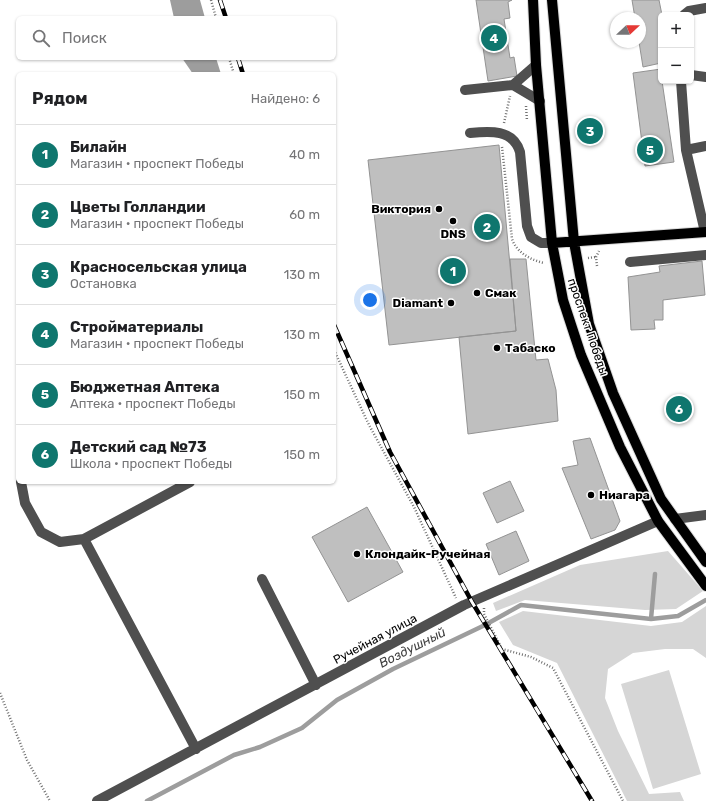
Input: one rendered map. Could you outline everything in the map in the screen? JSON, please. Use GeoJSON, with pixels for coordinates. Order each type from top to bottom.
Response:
{"type":"FeatureCollection","features":[{"type":"Feature","properties":{"kind":"main road","name":"проспект Победы"},"geometry":{"type":"LineString","coordinates":[[533,0],[536,65],[552,243],[563,300],[581,355],[620,447],[658,521],[706,586]]}},
{"type":"Feature","properties":{"kind":"main road","name":"проспект Победы"},"geometry":{"type":"LineString","coordinates":[[552,0],[574,242],[589,324],[613,394],[661,499],[706,562]]}},
{"type":"Feature","properties":{"kind":"main road"},"geometry":{"type":"LineString","coordinates":[[552,243],[706,232]]}},
{"type":"Feature","properties":{"kind":"main road","name":"Ручейная улица"},"geometry":{"type":"LineString","coordinates":[[658,521],[675,519]]}},
{"type":"Feature","properties":{"kind":"street"},"geometry":{"type":"LineString","coordinates":[[688,12],[706,8]]}},
{"type":"Feature","properties":{"kind":"street"},"geometry":{"type":"LineString","coordinates":[[465,90],[513,85],[536,65]]}},
{"type":"Feature","properties":{"kind":"street"},"geometry":{"type":"LineString","coordinates":[[694,75],[706,77]]}},
{"type":"Feature","properties":{"kind":"street"},"geometry":{"type":"LineString","coordinates":[[681,84],[686,150],[706,232]]}},
{"type":"Feature","properties":{"kind":"street"},"geometry":{"type":"LineString","coordinates":[[513,85],[540,102]]}},
{"type":"Feature","properties":{"kind":"street"},"geometry":{"type":"LineString","coordinates":[[470,133],[492,131],[512,138],[518,144],[527,226],[531,237],[541,243],[552,243]]}},
{"type":"Feature","properties":{"kind":"street"},"geometry":{"type":"LineString","coordinates":[[686,150],[706,146]]}},
{"type":"Feature","properties":{"kind":"street"},"geometry":{"type":"LineString","coordinates":[[630,262],[706,255]]}},
{"type":"Feature","properties":{"kind":"street"},"geometry":{"type":"LineString","coordinates":[[21,484],[24,503],[41,532],[60,542],[84,539],[186,484]]}},
{"type":"Feature","properties":{"kind":"street"},"geometry":{"type":"LineString","coordinates":[[675,519],[706,515]]}},
{"type":"Feature","properties":{"kind":"street","name":"Ручейная улица"},"geometry":{"type":"LineString","coordinates":[[97,801],[460,607],[658,521]]}},
{"type":"Feature","properties":{"kind":"street"},"geometry":{"type":"LineString","coordinates":[[84,539],[196,749]]}},
{"type":"Feature","properties":{"kind":"street"},"geometry":{"type":"LineString","coordinates":[[262,579],[316,685]]}},
{"type":"Feature","properties":{"kind":"path"},"geometry":{"type":"LineString","coordinates":[[211,0],[215,16]]}},
{"type":"Feature","properties":{"kind":"path"},"geometry":{"type":"LineString","coordinates":[[230,60],[233,72]]}},
{"type":"Feature","properties":{"kind":"path"},"geometry":{"type":"LineString","coordinates":[[501,134],[513,85]]}},
{"type":"Feature","properties":{"kind":"path"},"geometry":{"type":"LineString","coordinates":[[336,354],[369,424],[414,507],[460,607]]}},
{"type":"Feature","properties":{"kind":"path"},"geometry":{"type":"LineString","coordinates":[[484,614],[502,649],[531,657],[553,668],[623,801]]}},
{"type":"Feature","properties":{"kind":"path"},"geometry":{"type":"LineString","coordinates":[[0,693],[27,760],[50,801]]}},
{"type":"Feature","properties":{"kind":"shaded area"},"geometry":{"type":"Polygon","coordinates":[[[170,0],[200,0],[204,16],[174,16],[170,0]]]}},
{"type":"Feature","properties":{"kind":"shaded area"},"geometry":{"type":"Polygon","coordinates":[[[183,60],[217,60],[220,72],[192,72],[183,60]]]}},
{"type":"Feature","properties":{"kind":"shaded area"},"geometry":{"type":"Polygon","coordinates":[[[668,551],[703,591],[676,609],[645,610],[525,600],[496,611],[493,603],[580,565],[668,551]]]}},
{"type":"Feature","properties":{"kind":"shaded area"},"geometry":{"type":"Polygon","coordinates":[[[706,606],[706,658],[693,649],[665,649],[633,653],[608,669],[605,698],[618,731],[649,794],[680,792],[684,801],[627,801],[557,663],[513,645],[499,622],[523,611],[651,626],[682,622],[706,606]]]}},
{"type":"Feature","properties":{"kind":"shaded area"},"geometry":{"type":"Polygon","coordinates":[[[669,670],[701,774],[653,789],[621,684],[669,670]]]}},
{"type":"Feature","properties":{"kind":"building"},"geometry":{"type":"Polygon","coordinates":[[[476,0],[512,0],[508,2],[510,18],[504,19],[510,58],[514,57],[517,76],[488,81],[476,0]]]}},
{"type":"Feature","properties":{"kind":"building"},"geometry":{"type":"Polygon","coordinates":[[[632,0],[659,0],[661,12],[658,12],[658,64],[643,67],[640,48],[646,48],[646,12],[634,12],[632,0]]]}},
{"type":"Feature","properties":{"kind":"building"},"geometry":{"type":"Polygon","coordinates":[[[658,69],[658,84],[662,84],[674,162],[645,166],[633,73],[658,69]]]}},
{"type":"Feature","properties":{"kind":"building","name":"Виктория"},"geometry":{"type":"Polygon","coordinates":[[[499,145],[516,331],[389,345],[368,160],[499,145]]]}},
{"type":"Feature","properties":{"kind":"building","name":"Табаско"},"geometry":{"type":"Polygon","coordinates":[[[510,259],[526,259],[536,360],[548,359],[556,390],[558,421],[468,434],[459,337],[516,331],[510,259]]]}},
{"type":"Feature","properties":{"kind":"building"},"geometry":{"type":"Polygon","coordinates":[[[702,261],[705,295],[663,300],[663,320],[654,320],[655,329],[631,330],[628,277],[660,272],[659,266],[702,261]]]}},
{"type":"Feature","properties":{"kind":"building","name":"Ниагара"},"geometry":{"type":"Polygon","coordinates":[[[590,438],[620,521],[615,530],[591,539],[562,468],[578,465],[573,441],[590,438]]]}},
{"type":"Feature","properties":{"kind":"building"},"geometry":{"type":"Polygon","coordinates":[[[510,481],[524,511],[497,523],[483,493],[510,481]]]}},
{"type":"Feature","properties":{"kind":"building","name":"Клондайк-Ручейная"},"geometry":{"type":"Polygon","coordinates":[[[367,507],[403,572],[348,602],[312,537],[367,507]]]}},
{"type":"Feature","properties":{"kind":"building"},"geometry":{"type":"Polygon","coordinates":[[[516,531],[529,561],[499,575],[486,544],[516,531]]]}},
{"type":"Feature","properties":{"kind":"waterway"},"geometry":{"type":"LineString","coordinates":[[651,619],[655,574]]}},
{"type":"Feature","properties":{"kind":"waterway","name":"Воздушный"},"geometry":{"type":"LineString","coordinates":[[147,801],[234,755],[260,747],[302,728],[337,700],[393,669],[485,625],[521,605],[651,619],[678,616],[706,600]]}},
{"type":"Feature","properties":{"kind":"railway"},"geometry":{"type":"LineString","coordinates":[[220,0],[225,16]]}},
{"type":"Feature","properties":{"kind":"railway"},"geometry":{"type":"LineString","coordinates":[[239,60],[242,72]]}},
{"type":"Feature","properties":{"kind":"railway"},"geometry":{"type":"LineString","coordinates":[[336,330],[390,452],[472,602],[592,801]]}},
{"type":"Feature","properties":{"kind":"place","name":"Стройматериалы"},"geometry":{"type":"Point","coordinates":[494,38]}},
{"type":"Feature","properties":{"kind":"place","name":"Красносельская улица"},"geometry":{"type":"Point","coordinates":[590,131]}},
{"type":"Feature","properties":{"kind":"place","name":"Бюджетная Аптека"},"geometry":{"type":"Point","coordinates":[650,150]}},
{"type":"Feature","properties":{"kind":"place","name":"Виктория"},"geometry":{"type":"Point","coordinates":[439,209]}},
{"type":"Feature","properties":{"kind":"place","name":"DNS"},"geometry":{"type":"Point","coordinates":[453,221]}},
{"type":"Feature","properties":{"kind":"place","name":"Цветы Голландии"},"geometry":{"type":"Point","coordinates":[487,227]}},
{"type":"Feature","properties":{"kind":"place","name":"Билайн"},"geometry":{"type":"Point","coordinates":[453,271]}},
{"type":"Feature","properties":{"kind":"place","name":"Смак"},"geometry":{"type":"Point","coordinates":[477,293]}},
{"type":"Feature","properties":{"kind":"place","name":"Diamant"},"geometry":{"type":"Point","coordinates":[451,303]}},
{"type":"Feature","properties":{"kind":"place","name":"Табаско"},"geometry":{"type":"Point","coordinates":[497,348]}},
{"type":"Feature","properties":{"kind":"place","name":"Детский сад №73"},"geometry":{"type":"Point","coordinates":[679,409]}},
{"type":"Feature","properties":{"kind":"place","name":"Ниагара"},"geometry":{"type":"Point","coordinates":[591,495]}},
{"type":"Feature","properties":{"kind":"place","name":"Клондайк-Ручейная"},"geometry":{"type":"Point","coordinates":[357,554]}}]}
